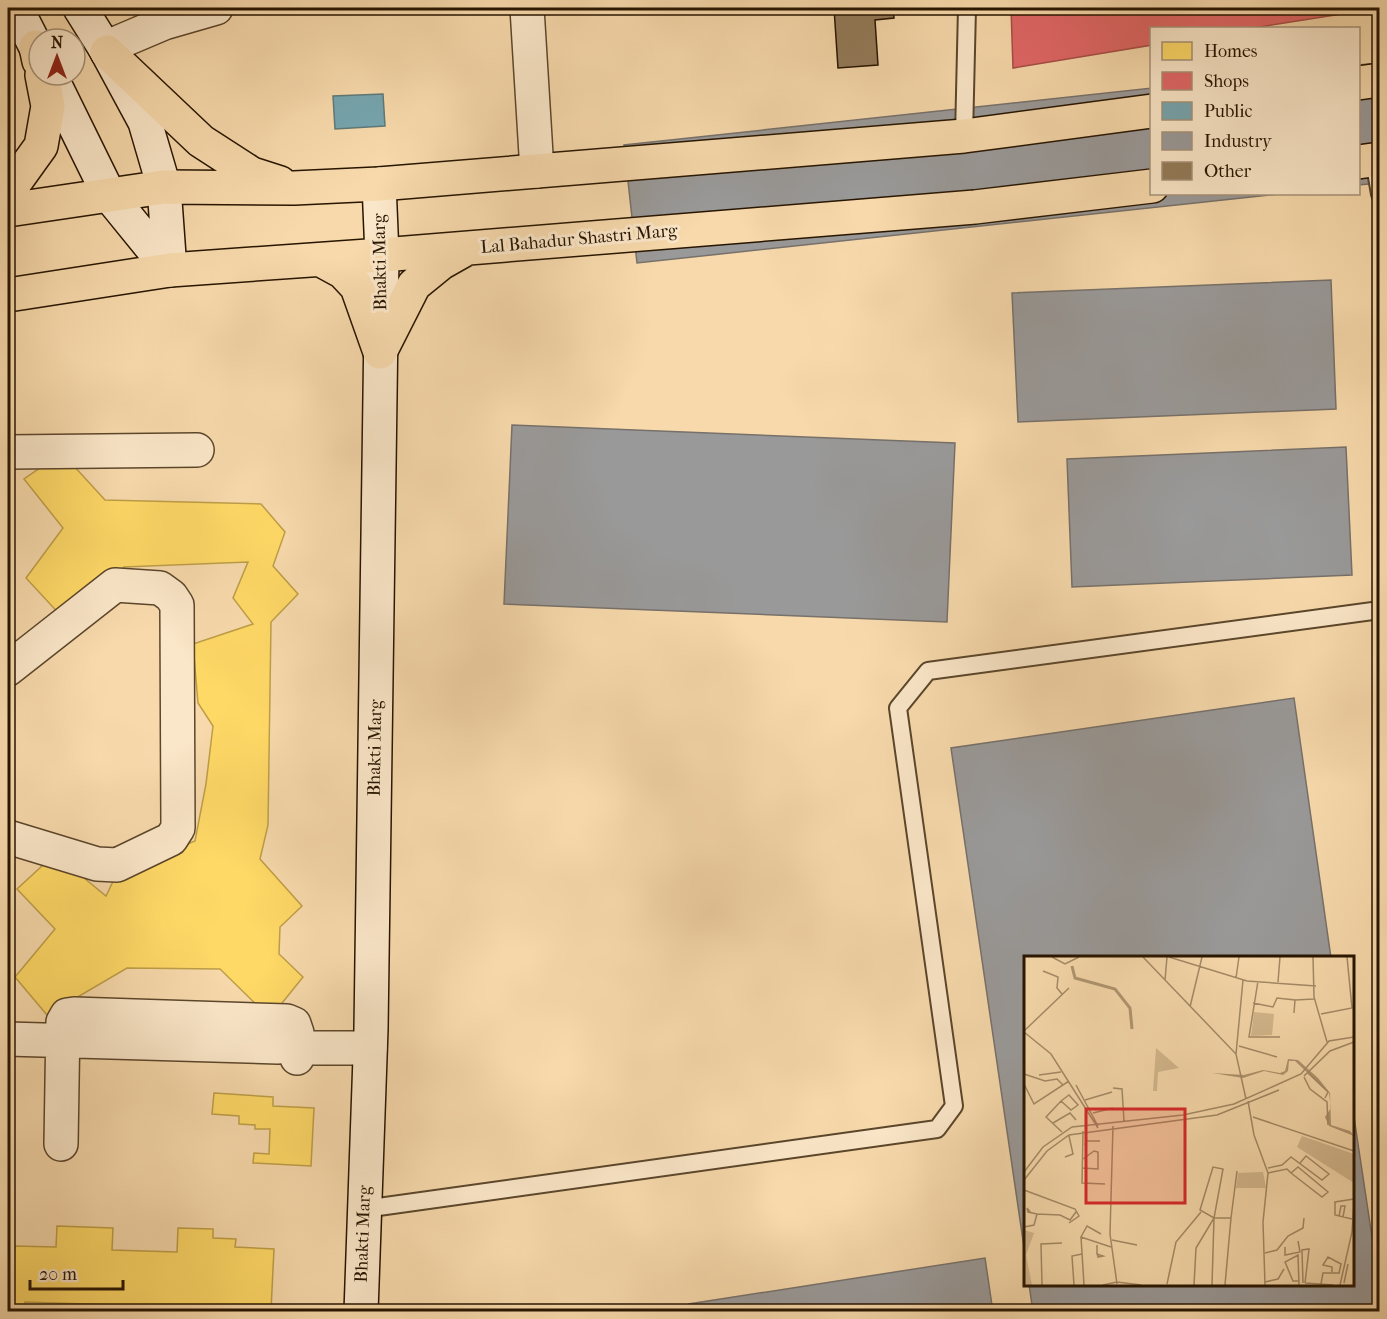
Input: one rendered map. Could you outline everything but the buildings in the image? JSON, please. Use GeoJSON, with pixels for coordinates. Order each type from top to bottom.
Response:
{"type":"FeatureCollection","features":[{"type":"Feature","properties":{"kind":"main road"},"geometry":{"type":"LineString","coordinates":[[106,50],[201,141],[252,174],[294,188]]}},
{"type":"Feature","properties":{"kind":"main road"},"geometry":{"type":"LineString","coordinates":[[1360,83],[1380,80]]}},
{"type":"Feature","properties":{"kind":"main road"},"geometry":{"type":"LineString","coordinates":[[8,189],[41,146],[48,106],[45,87]]}},
{"type":"Feature","properties":{"kind":"main road"},"geometry":{"type":"LineString","coordinates":[[8,210],[164,187],[294,188],[379,184],[964,136],[1150,111]]}},
{"type":"Feature","properties":{"kind":"main road","name":"Lal Bahadur Shastri Marg"},"geometry":{"type":"LineString","coordinates":[[8,295],[170,270],[321,260],[975,207],[1150,186]]}},
{"type":"Feature","properties":{"kind":"main road"},"geometry":{"type":"LineString","coordinates":[[380,352],[414,285],[441,263],[469,248]]}},
{"type":"Feature","properties":{"kind":"main road"},"geometry":{"type":"LineString","coordinates":[[321,260],[343,272],[357,287],[380,352]]}},
{"type":"Feature","properties":{"kind":"street"},"geometry":{"type":"LineString","coordinates":[[16,8],[27,32]]}},
{"type":"Feature","properties":{"kind":"street"},"geometry":{"type":"LineString","coordinates":[[80,8],[146,122],[164,187],[170,270]]}},
{"type":"Feature","properties":{"kind":"street"},"geometry":{"type":"LineString","coordinates":[[106,50],[164,23],[216,8]]}},
{"type":"Feature","properties":{"kind":"street"},"geometry":{"type":"LineString","coordinates":[[527,8],[537,171]]}},
{"type":"Feature","properties":{"kind":"street"},"geometry":{"type":"LineString","coordinates":[[54,87],[109,195],[170,270]]}},
{"type":"Feature","properties":{"kind":"street","name":"Bhakti Marg"},"geometry":{"type":"LineString","coordinates":[[361,1311],[370,1038],[382,255],[379,184]]}},
{"type":"Feature","properties":{"kind":"street"},"geometry":{"type":"LineString","coordinates":[[8,452],[197,450]]}},
{"type":"Feature","properties":{"kind":"street"},"geometry":{"type":"LineString","coordinates":[[8,669],[115,585],[160,588],[171,596],[177,605],[178,828],[171,839],[117,865],[97,864],[8,837]]}},
{"type":"Feature","properties":{"kind":"street"},"geometry":{"type":"LineString","coordinates":[[8,1039],[296,1045],[370,1038]]}},
{"type":"Feature","properties":{"kind":"street"},"geometry":{"type":"LineString","coordinates":[[61,1144],[64,1040]]}},
{"type":"Feature","properties":{"kind":"lane"},"geometry":{"type":"LineString","coordinates":[[964,136],[967,8]]}},
{"type":"Feature","properties":{"kind":"lane"},"geometry":{"type":"LineString","coordinates":[[1371,160],[1380,194]]}},
{"type":"Feature","properties":{"kind":"lane"},"geometry":{"type":"LineString","coordinates":[[364,1209],[937,1129],[954,1106],[898,708],[928,671],[1380,610]]}}]}
